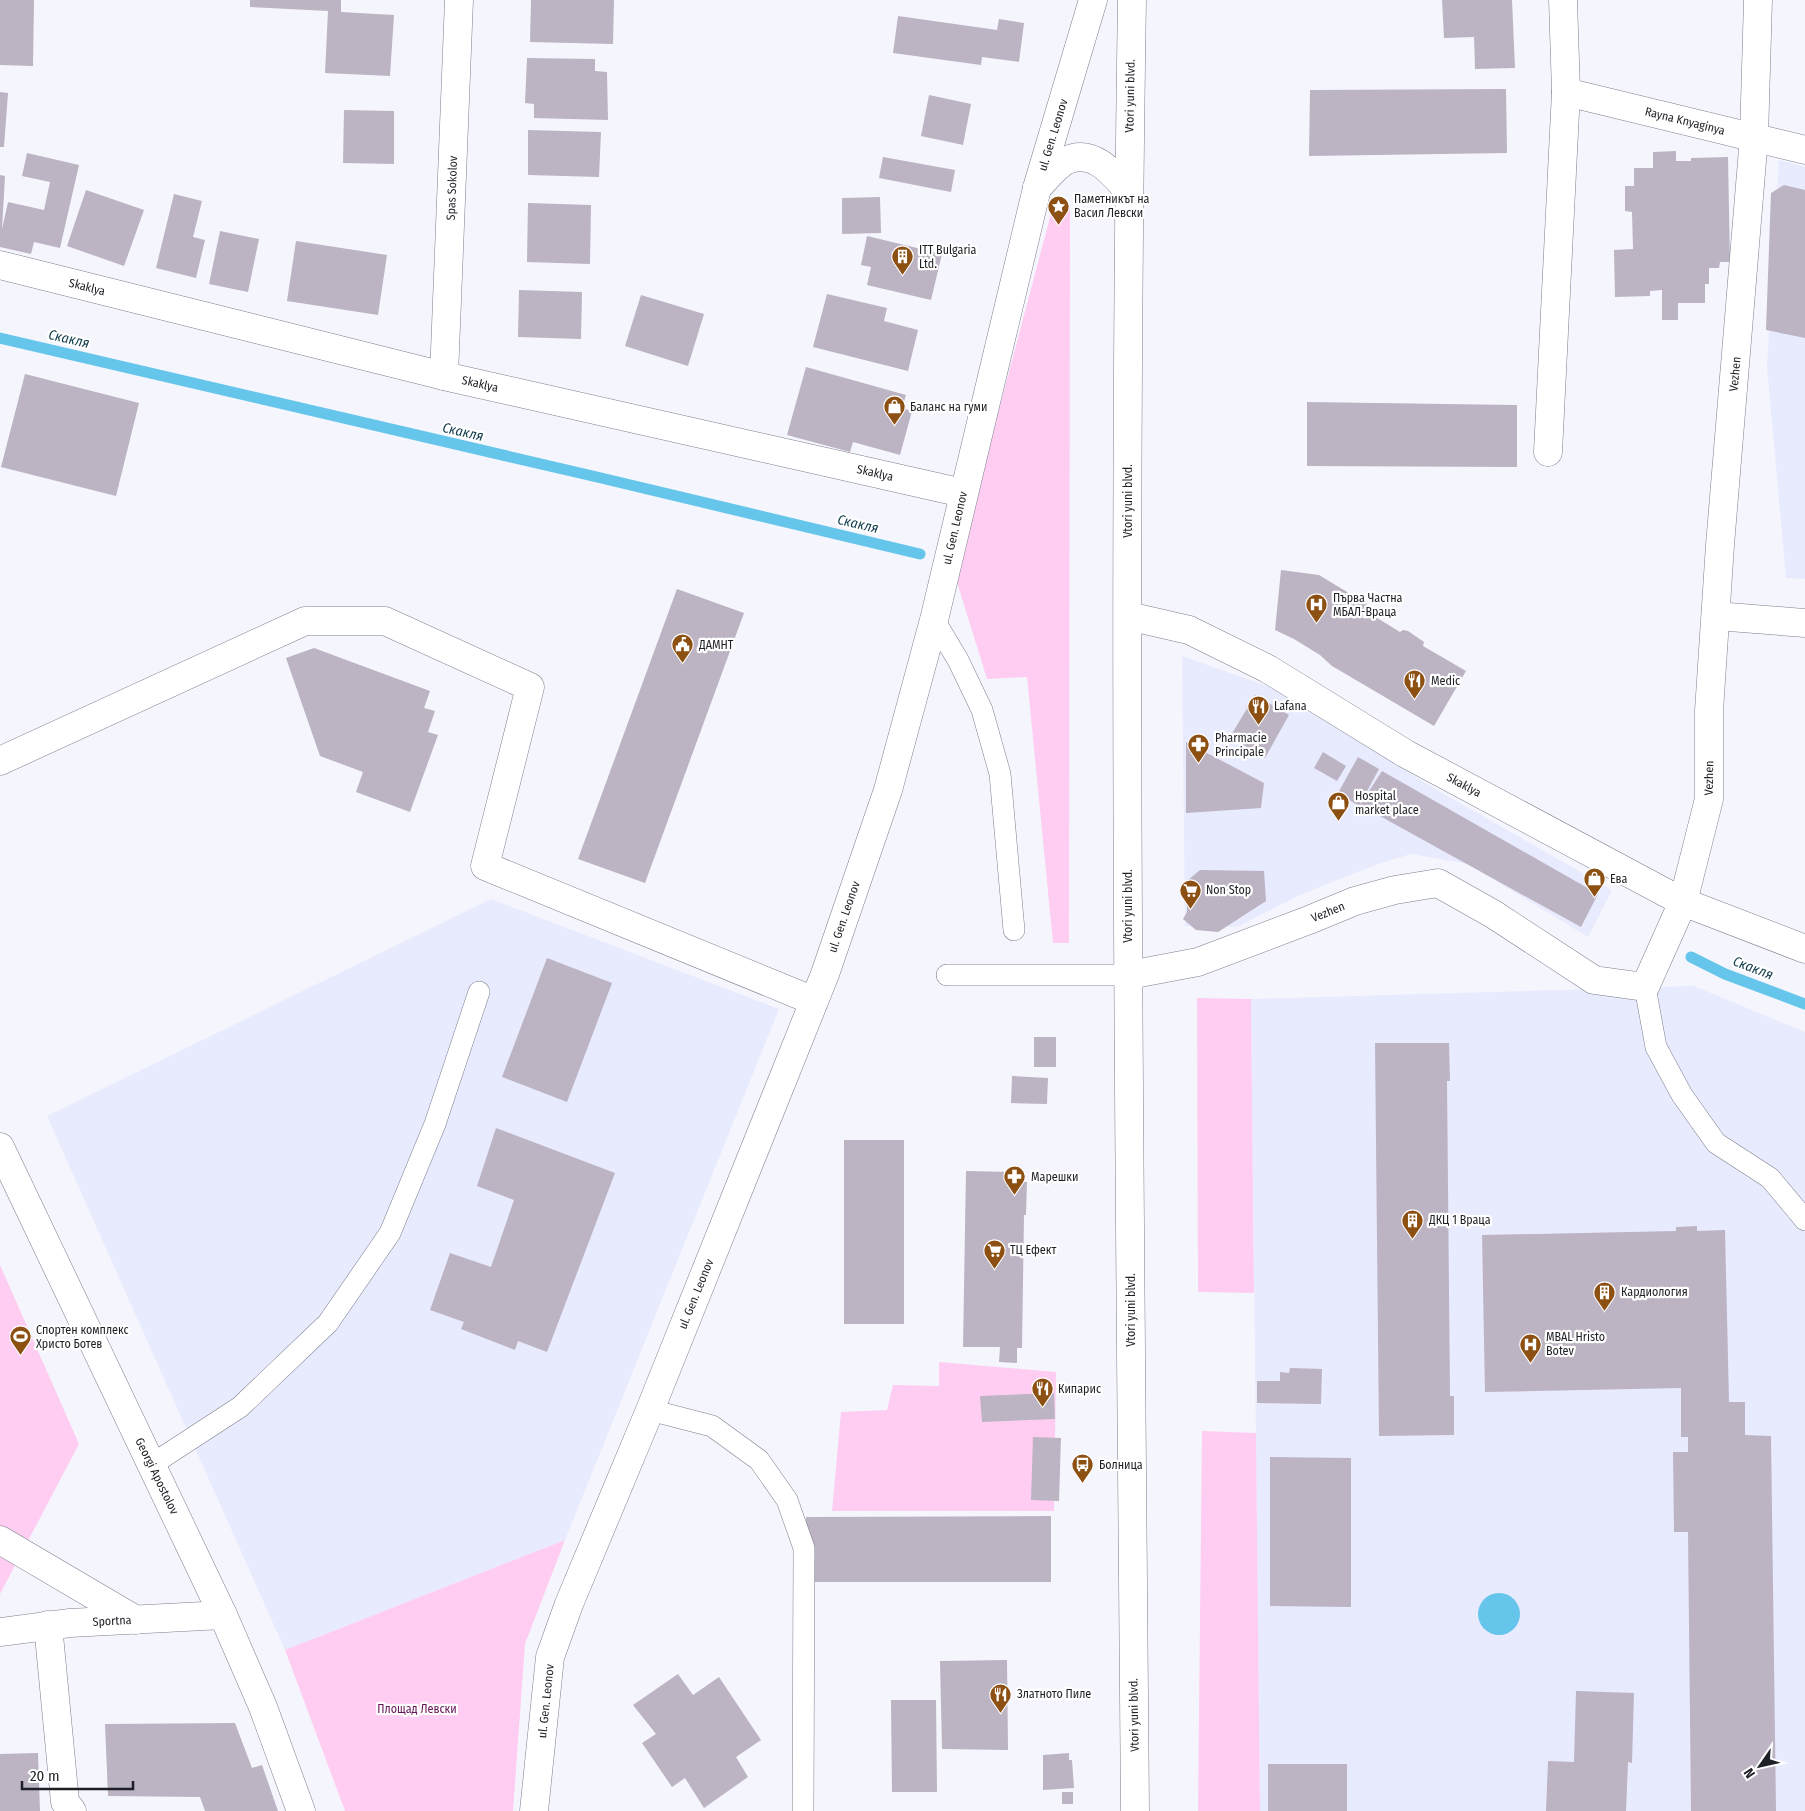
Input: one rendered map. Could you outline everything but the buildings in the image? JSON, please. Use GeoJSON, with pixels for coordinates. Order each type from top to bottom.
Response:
{"type":"FeatureCollection","features":[{"type":"Feature","properties":{"kind":"street","name":"Spas Sokolov"},"geometry":{"type":"LineString","coordinates":[[444,376],[459,0]]}},
{"type":"Feature","properties":{"kind":"street","name":"ul. Gen. Leonov"},"geometry":{"type":"LineString","coordinates":[[534,1811],[550,1657],[569,1604],[650,1410],[814,1001],[888,790],[934,620],[1037,188],[1093,0]]}},
{"type":"Feature","properties":{"kind":"street","name":"Vtori yuni blvd."},"geometry":{"type":"LineString","coordinates":[[1132,0],[1129,192],[1128,616],[1135,1811]]}},
{"type":"Feature","properties":{"kind":"street"},"geometry":{"type":"LineString","coordinates":[[1548,452],[1566,92],[1563,0]]}},
{"type":"Feature","properties":{"kind":"street","name":"Vezhen"},"geometry":{"type":"LineString","coordinates":[[1129,975],[1198,962],[1355,901],[1395,890],[1438,883],[1493,914],[1594,980],[1644,987],[1683,902],[1709,798],[1710,711],[1721,535],[1754,137],[1758,0]]}},
{"type":"Feature","properties":{"kind":"street","name":"Rayna Knyaginya"},"geometry":{"type":"LineString","coordinates":[[1566,92],[1805,150]]}},
{"type":"Feature","properties":{"kind":"street"},"geometry":{"type":"LineString","coordinates":[[1037,188],[1064,162],[1079,156],[1089,157],[1100,164],[1114,175],[1129,192]]}},
{"type":"Feature","properties":{"kind":"street","name":"Skaklya"},"geometry":{"type":"LineString","coordinates":[[0,265],[444,376],[963,493]]}},
{"type":"Feature","properties":{"kind":"street","name":"Skaklya"},"geometry":{"type":"LineString","coordinates":[[1128,616],[1190,630],[1268,669],[1406,754],[1683,902],[1805,950]]}},
{"type":"Feature","properties":{"kind":"street"},"geometry":{"type":"LineString","coordinates":[[1716,616],[1805,623]]}},
{"type":"Feature","properties":{"kind":"street"},"geometry":{"type":"LineString","coordinates":[[0,761],[305,621],[385,621],[530,687],[485,866],[814,1001]]}},
{"type":"Feature","properties":{"kind":"street","name":"Georgi Apostolov"},"geometry":{"type":"LineString","coordinates":[[0,1147],[224,1615],[264,1707],[301,1811]]}},
{"type":"Feature","properties":{"kind":"street"},"geometry":{"type":"LineString","coordinates":[[0,1540],[136,1620]]}},
{"type":"Feature","properties":{"kind":"street","name":"Sportna"},"geometry":{"type":"LineString","coordinates":[[0,1632],[48,1625],[224,1615]]}},
{"type":"Feature","properties":{"kind":"street"},"geometry":{"type":"LineString","coordinates":[[48,1625],[65,1802],[72,1811]]}},
{"type":"Feature","properties":{"kind":"lane"},"geometry":{"type":"LineString","coordinates":[[934,620],[958,660],[982,710],[1000,774],[1014,930]]}},
{"type":"Feature","properties":{"kind":"lane"},"geometry":{"type":"LineString","coordinates":[[947,974],[1129,975]]}},
{"type":"Feature","properties":{"kind":"lane"},"geometry":{"type":"LineString","coordinates":[[1644,987],[1656,1047],[1682,1095],[1716,1143],[1770,1178],[1805,1220]]}},
{"type":"Feature","properties":{"kind":"lane"},"geometry":{"type":"LineString","coordinates":[[152,1466],[240,1408],[334,1315],[390,1233],[435,1124],[479,992]]}},
{"type":"Feature","properties":{"kind":"lane"},"geometry":{"type":"LineString","coordinates":[[650,1410],[712,1426],[759,1460],[787,1500],[804,1548],[803,1811]]}},
{"type":"Feature","properties":{"kind":"shaded area"},"geometry":{"type":"Polygon","coordinates":[[[1779,160],[1805,167],[1805,579],[1786,578],[1767,366],[1779,160]]]}},
{"type":"Feature","properties":{"kind":"shaded area","name":"Hospital market place"},"geometry":{"type":"Polygon","coordinates":[[[1182,656],[1267,686],[1437,790],[1612,890],[1588,937],[1468,864],[1411,854],[1381,863],[1302,894],[1237,927],[1185,926],[1182,656]]]}},
{"type":"Feature","properties":{"kind":"shaded area"},"geometry":{"type":"Polygon","coordinates":[[[491,899],[779,1009],[565,1540],[285,1650],[47,1116],[491,899]]]}},
{"type":"Feature","properties":{"kind":"shaded area","name":"MBAL Hristo Botev"},"geometry":{"type":"Polygon","coordinates":[[[1694,986],[1805,1032],[1805,1811],[1260,1811],[1251,999],[1694,986]]]}},
{"type":"Feature","properties":{"kind":"green space"},"geometry":{"type":"Polygon","coordinates":[[[1054,202],[1070,207],[1069,943],[1053,943],[1027,677],[987,679],[955,576],[1054,202]]]}},
{"type":"Feature","properties":{"kind":"green space"},"geometry":{"type":"Polygon","coordinates":[[[1197,998],[1251,999],[1254,1293],[1198,1292],[1197,998]]]}},
{"type":"Feature","properties":{"kind":"green space","name":"Спортен комплекс Христо Ботев"},"geometry":{"type":"Polygon","coordinates":[[[0,1265],[79,1444],[0,1594],[0,1265]]]}},
{"type":"Feature","properties":{"kind":"green space"},"geometry":{"type":"Polygon","coordinates":[[[939,1362],[1056,1372],[1054,1511],[832,1511],[841,1412],[887,1410],[893,1385],[939,1386],[939,1362]]]}},
{"type":"Feature","properties":{"kind":"green space"},"geometry":{"type":"Polygon","coordinates":[[[1202,1431],[1256,1433],[1260,1811],[1198,1811],[1202,1431]]]}},
{"type":"Feature","properties":{"kind":"green space","name":"Площад Левски"},"geometry":{"type":"Polygon","coordinates":[[[565,1540],[525,1644],[513,1811],[345,1811],[285,1650],[565,1540]]]}},
{"type":"Feature","properties":{"kind":"water"},"geometry":{"type":"Polygon","coordinates":[[[1503,1593],[1511,1596],[1517,1602],[1520,1614],[1517,1626],[1511,1632],[1495,1635],[1487,1632],[1481,1626],[1478,1610],[1481,1602],[1487,1596],[1503,1593]]]}},
{"type":"Feature","properties":{"kind":"waterway","name":"Скакля"},"geometry":{"type":"LineString","coordinates":[[0,338],[920,554]]}},
{"type":"Feature","properties":{"kind":"waterway","name":"Скакля"},"geometry":{"type":"LineString","coordinates":[[1691,957],[1725,974],[1805,1004]]}},
{"type":"Feature","properties":{"kind":"place","name":"Паметникът на Васил Левски"},"geometry":{"type":"Point","coordinates":[1058,225]}},
{"type":"Feature","properties":{"kind":"place","name":"ITT Bulgaria Ltd."},"geometry":{"type":"Point","coordinates":[903,276]}},
{"type":"Feature","properties":{"kind":"place","name":"Баланс на гуми"},"geometry":{"type":"Point","coordinates":[894,426]}},
{"type":"Feature","properties":{"kind":"place","name":"Първа Частна МБАЛ-Враца"},"geometry":{"type":"Point","coordinates":[1317,624]}},
{"type":"Feature","properties":{"kind":"place","name":"ДАМНТ"},"geometry":{"type":"Point","coordinates":[683,664]}},
{"type":"Feature","properties":{"kind":"place","name":"Medic"},"geometry":{"type":"Point","coordinates":[1415,700]}},
{"type":"Feature","properties":{"kind":"place","name":"Lafana"},"geometry":{"type":"Point","coordinates":[1258,725]}},
{"type":"Feature","properties":{"kind":"place","name":"Pharmacie Principale"},"geometry":{"type":"Point","coordinates":[1199,764]}},
{"type":"Feature","properties":{"kind":"place","name":"Hospital market place"},"geometry":{"type":"Point","coordinates":[1339,822]}},
{"type":"Feature","properties":{"kind":"place","name":"Ева"},"geometry":{"type":"Point","coordinates":[1594,898]}},
{"type":"Feature","properties":{"kind":"place","name":"Non Stop"},"geometry":{"type":"Point","coordinates":[1190,909]}},
{"type":"Feature","properties":{"kind":"place","name":"Марешки"},"geometry":{"type":"Point","coordinates":[1015,1196]}},
{"type":"Feature","properties":{"kind":"place","name":"ДКЦ 1 Враца"},"geometry":{"type":"Point","coordinates":[1413,1239]}},
{"type":"Feature","properties":{"kind":"place","name":"ТЦ Ефект"},"geometry":{"type":"Point","coordinates":[994,1269]}},
{"type":"Feature","properties":{"kind":"place","name":"Кардиология"},"geometry":{"type":"Point","coordinates":[1605,1311]}},
{"type":"Feature","properties":{"kind":"place","name":"Спортен комплекс Христо Ботев"},"geometry":{"type":"Point","coordinates":[20,1356]}},
{"type":"Feature","properties":{"kind":"place","name":"MBAL Hristo Botev"},"geometry":{"type":"Point","coordinates":[1530,1363]}},
{"type":"Feature","properties":{"kind":"place","name":"Кипарис"},"geometry":{"type":"Point","coordinates":[1042,1408]}},
{"type":"Feature","properties":{"kind":"place","name":"Болница"},"geometry":{"type":"Point","coordinates":[1083,1484]}},
{"type":"Feature","properties":{"kind":"place","name":"Златното Пиле"},"geometry":{"type":"Point","coordinates":[1001,1713]}}]}
